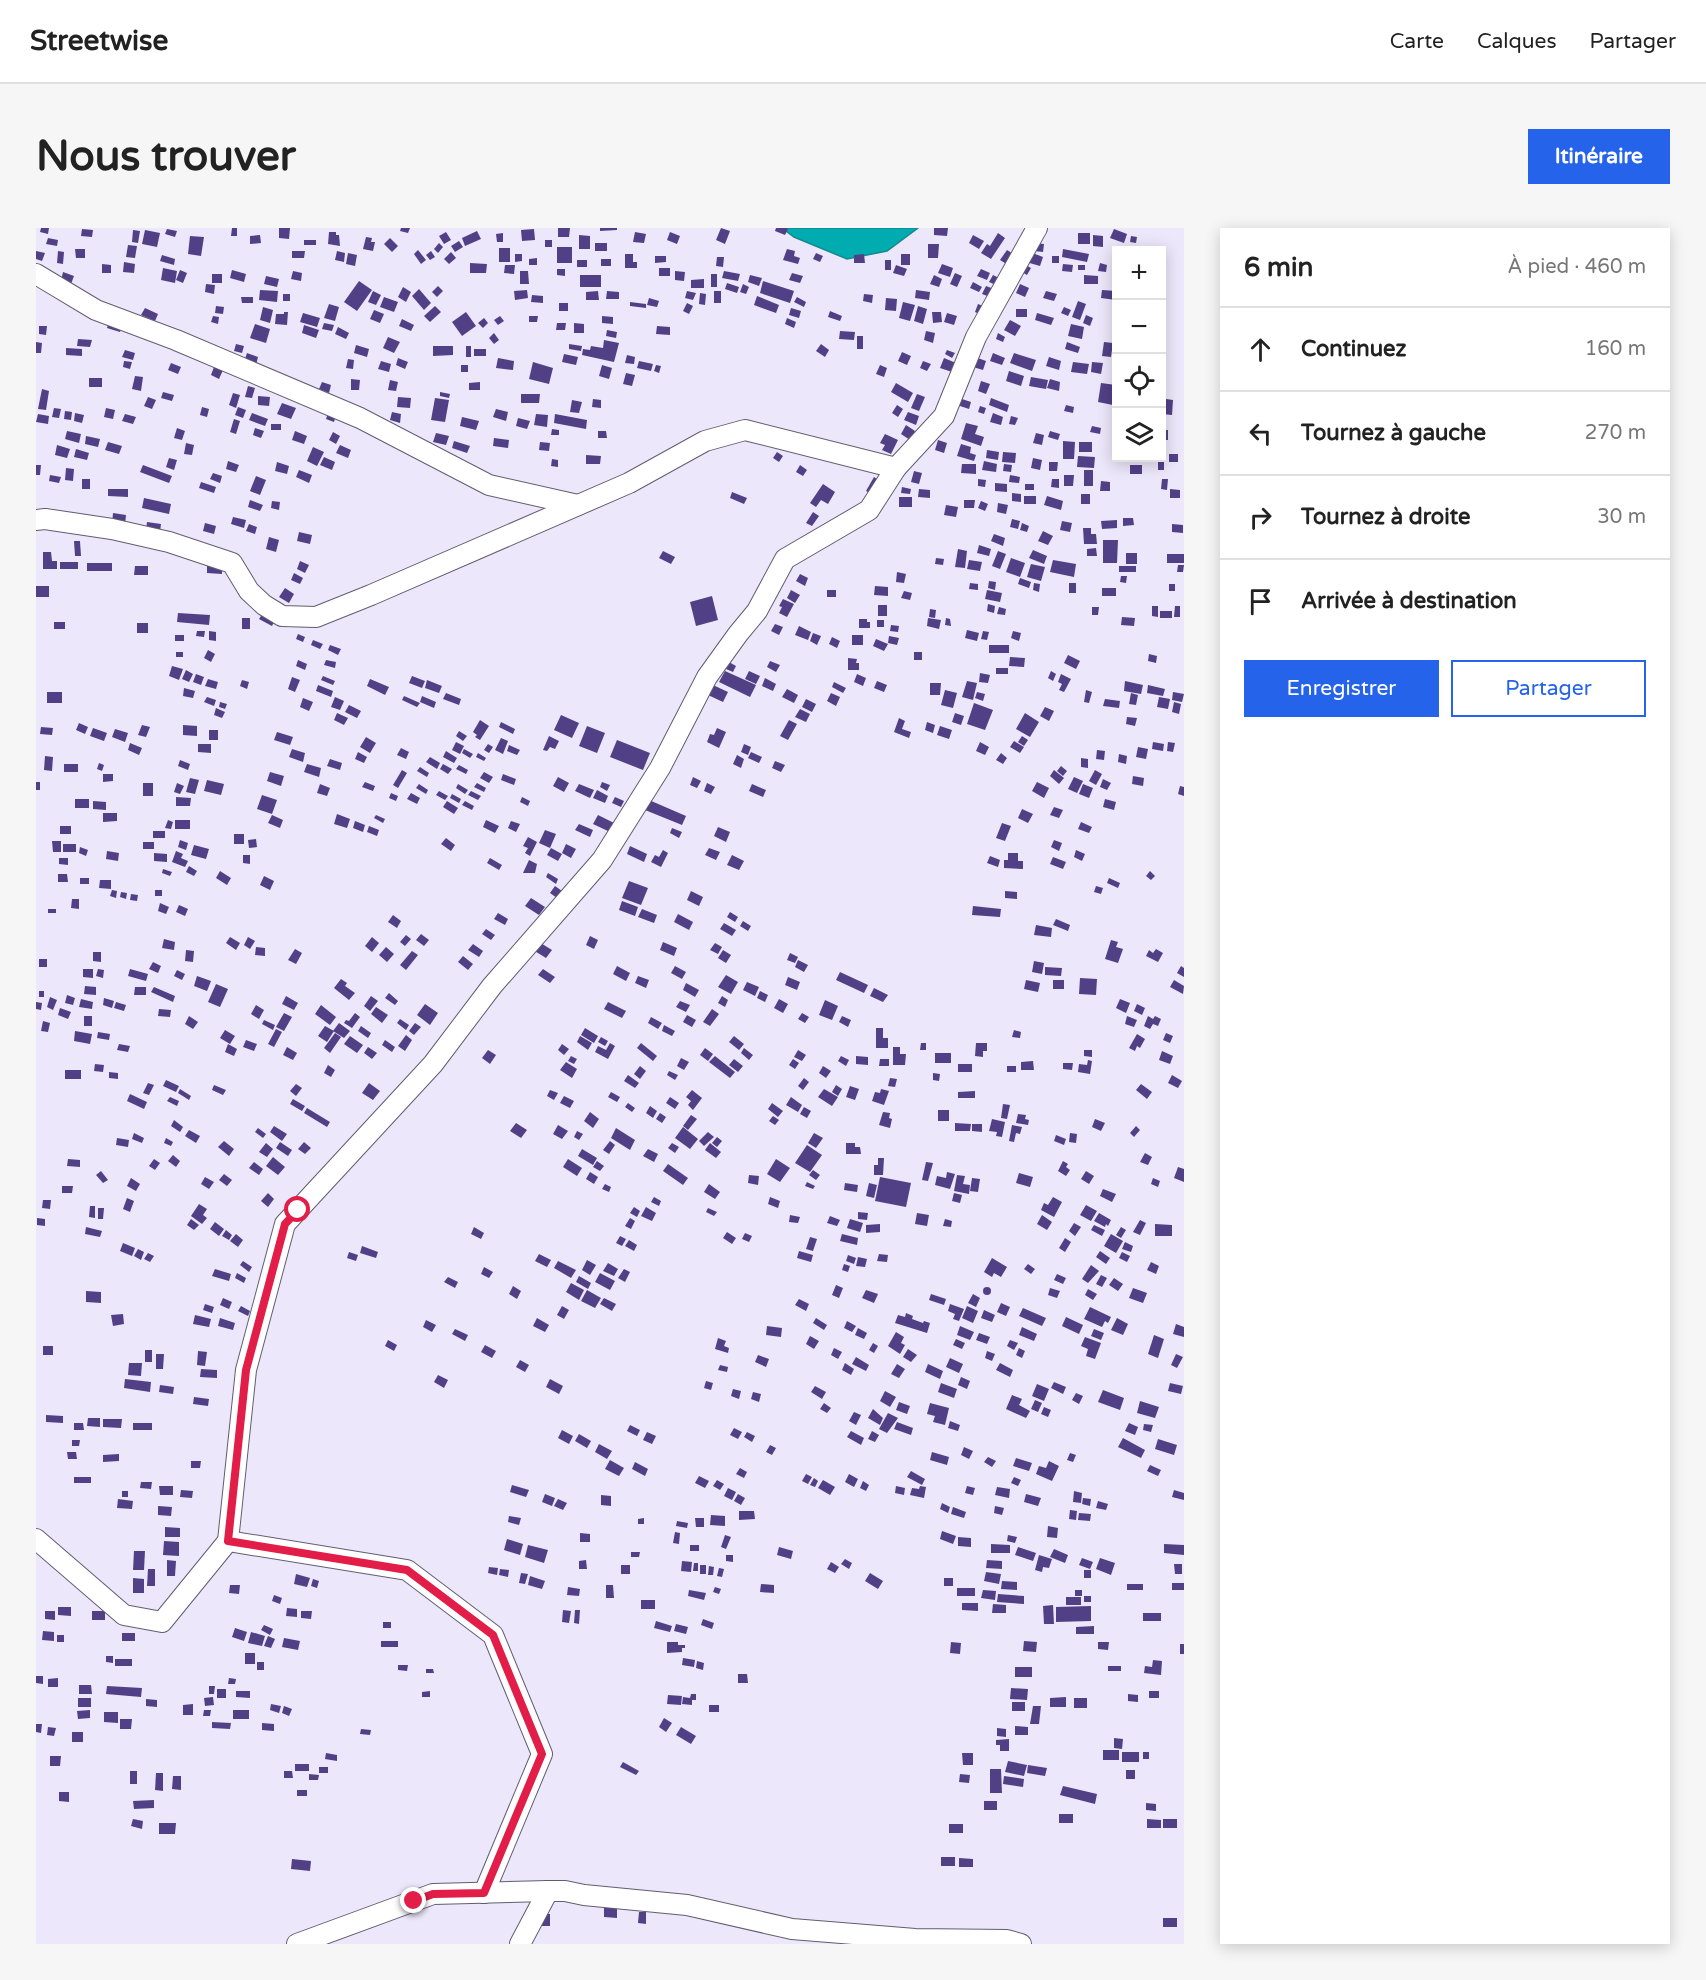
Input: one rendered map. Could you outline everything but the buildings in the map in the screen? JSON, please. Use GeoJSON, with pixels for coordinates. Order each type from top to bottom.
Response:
{"type":"FeatureCollection","features":[{"type":"Feature","properties":{"kind":"street"},"geometry":{"type":"LineString","coordinates":[[36,1539],[124,1615],[162,1622],[228,1541],[246,1370],[285,1224],[433,1064],[492,986],[602,860],[660,768],[707,677],[757,611],[785,559],[869,510],[896,468],[944,416],[976,337],[1037,228]]}},
{"type":"Feature","properties":{"kind":"street"},"geometry":{"type":"LineString","coordinates":[[36,274],[96,309],[176,340],[360,418],[489,485],[578,505]]}},
{"type":"Feature","properties":{"kind":"street"},"geometry":{"type":"LineString","coordinates":[[36,520],[45,519],[112,529],[169,542],[232,562],[249,591],[264,605],[282,616],[316,617],[629,483],[705,441],[745,430],[896,468]]}},
{"type":"Feature","properties":{"kind":"street"},"geometry":{"type":"LineString","coordinates":[[228,1541],[407,1570],[493,1635],[542,1754],[484,1893]]}},
{"type":"Feature","properties":{"kind":"street"},"geometry":{"type":"LineString","coordinates":[[520,1944],[548,1891]]}},
{"type":"Feature","properties":{"kind":"street"},"geometry":{"type":"LineString","coordinates":[[297,1944],[433,1894],[548,1891],[687,1905],[792,1929],[915,1939],[1006,1941],[1021,1944]]}},
{"type":"Feature","properties":{"kind":"water"},"geometry":{"type":"Polygon","coordinates":[[[782,228],[918,228],[887,251],[847,259],[794,237],[782,228]]]}},
{"type":"Feature","properties":{"kind":"route"},"geometry":{"type":"LineString","coordinates":[[298,1210],[285,1224],[246,1370],[228,1541],[407,1570],[493,1635],[542,1754],[484,1893],[433,1894],[414,1901]]}}]}
